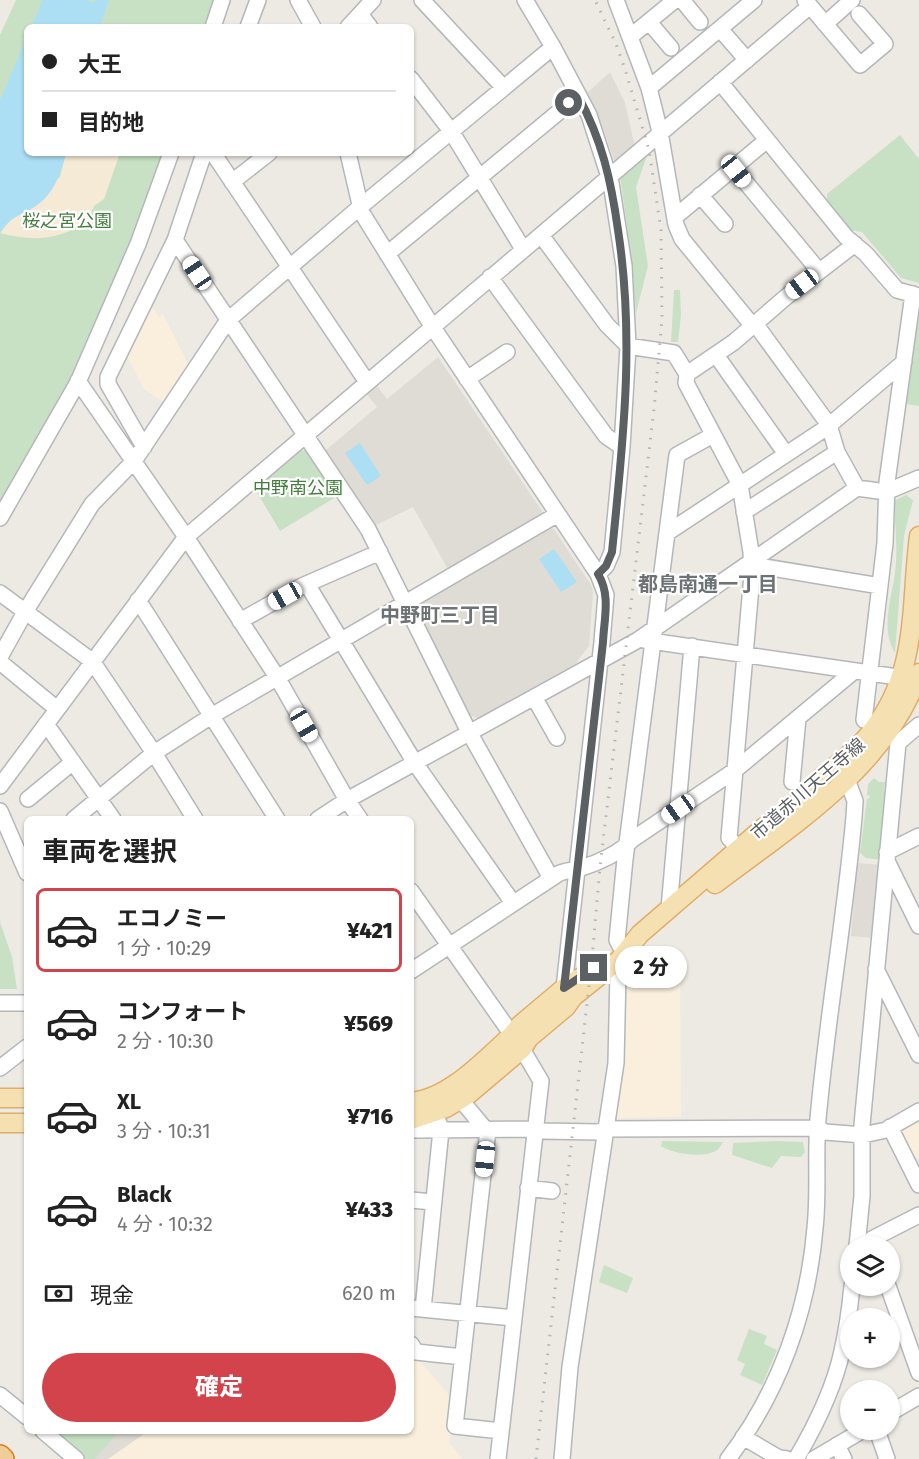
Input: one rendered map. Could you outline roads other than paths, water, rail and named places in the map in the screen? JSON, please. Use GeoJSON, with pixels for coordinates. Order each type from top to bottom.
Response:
{"type":"FeatureCollection","features":[{"type":"Feature","properties":{"kind":"highway"},"geometry":{"type":"LineString","coordinates":[[0,1456],[3,1459]]}},
{"type":"Feature","properties":{"kind":"main road","name":"市道赤川天王寺線"},"geometry":{"type":"LineString","coordinates":[[640,941],[847,785],[888,734],[900,715],[914,678],[910,648],[919,536]]}},
{"type":"Feature","properties":{"kind":"main road","name":"市道赤川天王寺線"},"geometry":{"type":"LineString","coordinates":[[640,941],[669,909],[846,757],[877,724],[914,678]]}},
{"type":"Feature","properties":{"kind":"main road"},"geometry":{"type":"LineString","coordinates":[[414,1118],[434,1105],[459,1080],[521,1040],[566,1007],[579,1006],[619,959],[640,941]]}},
{"type":"Feature","properties":{"kind":"main road"},"geometry":{"type":"LineString","coordinates":[[414,1102],[434,1105],[461,1100],[521,1040],[520,1025],[564,988],[619,959],[640,941]]}},
{"type":"Feature","properties":{"kind":"main road"},"geometry":{"type":"LineString","coordinates":[[0,1098],[24,1098]]}},
{"type":"Feature","properties":{"kind":"main road"},"geometry":{"type":"LineString","coordinates":[[0,1123],[24,1123]]}},
{"type":"Feature","properties":{"kind":"street"},"geometry":{"type":"LineString","coordinates":[[214,24],[222,0]]}},
{"type":"Feature","properties":{"kind":"street"},"geometry":{"type":"LineString","coordinates":[[249,24],[258,0]]}},
{"type":"Feature","properties":{"kind":"street"},"geometry":{"type":"LineString","coordinates":[[298,0],[311,24]]}},
{"type":"Feature","properties":{"kind":"street"},"geometry":{"type":"LineString","coordinates":[[351,24],[373,0]]}},
{"type":"Feature","properties":{"kind":"street"},"geometry":{"type":"LineString","coordinates":[[422,0],[504,88]]}},
{"type":"Feature","properties":{"kind":"street"},"geometry":{"type":"LineString","coordinates":[[525,0],[589,115],[610,176],[624,266],[628,346],[622,447],[612,552],[606,566],[598,574]]}},
{"type":"Feature","properties":{"kind":"street"},"geometry":{"type":"LineString","coordinates":[[616,0],[649,88],[660,132],[675,217],[682,239],[752,325],[759,329],[829,425],[837,452],[857,488]]}},
{"type":"Feature","properties":{"kind":"street"},"geometry":{"type":"LineString","coordinates":[[630,37],[675,0]]}},
{"type":"Feature","properties":{"kind":"street"},"geometry":{"type":"LineString","coordinates":[[682,0],[700,22]]}},
{"type":"Feature","properties":{"kind":"street"},"geometry":{"type":"LineString","coordinates":[[649,88],[754,0]]}},
{"type":"Feature","properties":{"kind":"street"},"geometry":{"type":"LineString","coordinates":[[0,786],[186,537],[813,2],[825,24],[860,65],[885,44],[856,7],[825,24]]}},
{"type":"Feature","properties":{"kind":"street"},"geometry":{"type":"LineString","coordinates":[[360,14],[368,24]]}},
{"type":"Feature","properties":{"kind":"street"},"geometry":{"type":"LineString","coordinates":[[649,22],[671,48]]}},
{"type":"Feature","properties":{"kind":"street"},"geometry":{"type":"LineString","coordinates":[[720,28],[747,60]]}},
{"type":"Feature","properties":{"kind":"street"},"geometry":{"type":"LineString","coordinates":[[0,657],[92,504],[134,462],[228,320],[553,47]]}},
{"type":"Feature","properties":{"kind":"street"},"geometry":{"type":"LineString","coordinates":[[720,82],[846,237],[866,254],[897,290],[916,295],[886,492],[885,543],[880,586],[861,672],[864,720]]}},
{"type":"Feature","properties":{"kind":"street"},"geometry":{"type":"LineString","coordinates":[[414,84],[451,131],[523,249]]}},
{"type":"Feature","properties":{"kind":"street"},"geometry":{"type":"LineString","coordinates":[[387,254],[578,96]]}},
{"type":"Feature","properties":{"kind":"street"},"geometry":{"type":"LineString","coordinates":[[675,217],[767,140]]}},
{"type":"Feature","properties":{"kind":"street"},"geometry":{"type":"LineString","coordinates":[[0,518],[78,381],[138,244],[170,156]]}},
{"type":"Feature","properties":{"kind":"street"},"geometry":{"type":"LineString","coordinates":[[144,447],[108,384],[108,377],[175,240],[203,156]]}},
{"type":"Feature","properties":{"kind":"street"},"geometry":{"type":"LineString","coordinates":[[215,156],[367,382]]}},
{"type":"Feature","properties":{"kind":"street"},"geometry":{"type":"LineString","coordinates":[[232,182],[265,156]]}},
{"type":"Feature","properties":{"kind":"street"},"geometry":{"type":"LineString","coordinates":[[349,156],[360,207],[387,254],[432,326],[604,584],[606,595],[600,660],[564,988]]}},
{"type":"Feature","properties":{"kind":"street"},"geometry":{"type":"LineString","coordinates":[[734,167],[819,271]]}},
{"type":"Feature","properties":{"kind":"street"},"geometry":{"type":"LineString","coordinates":[[700,195],[725,224]]}},
{"type":"Feature","properties":{"kind":"street"},"geometry":{"type":"LineString","coordinates":[[541,235],[608,325],[628,346],[674,353],[687,374],[686,383],[740,485],[752,562],[729,838],[739,849]]}},
{"type":"Feature","properties":{"kind":"street"},"geometry":{"type":"LineString","coordinates":[[175,240],[368,529],[469,732],[551,878]]}},
{"type":"Feature","properties":{"kind":"street"},"geometry":{"type":"LineString","coordinates":[[687,374],[750,329],[752,325],[855,244]]}},
{"type":"Feature","properties":{"kind":"street"},"geometry":{"type":"LineString","coordinates":[[490,277],[606,436],[622,447]]}},
{"type":"Feature","properties":{"kind":"street"},"geometry":{"type":"LineString","coordinates":[[467,379],[507,352]]}},
{"type":"Feature","properties":{"kind":"street"},"geometry":{"type":"LineString","coordinates":[[716,355],[786,454]]}},
{"type":"Feature","properties":{"kind":"street"},"geometry":{"type":"LineString","coordinates":[[667,533],[829,425],[904,362]]}},
{"type":"Feature","properties":{"kind":"street"},"geometry":{"type":"LineString","coordinates":[[78,381],[186,537],[277,677],[358,816]]}},
{"type":"Feature","properties":{"kind":"street"},"geometry":{"type":"LineString","coordinates":[[562,1459],[570,1367],[615,1063],[619,959],[617,940],[649,636],[667,533],[677,455],[713,435]]}},
{"type":"Feature","properties":{"kind":"street"},"geometry":{"type":"LineString","coordinates":[[744,512],[837,452]]}},
{"type":"Feature","properties":{"kind":"street"},"geometry":{"type":"LineString","coordinates":[[323,816],[469,732],[600,660],[649,636],[857,488],[886,492],[919,478]]}},
{"type":"Feature","properties":{"kind":"street"},"geometry":{"type":"LineString","coordinates":[[78,816],[154,753],[213,715],[558,514]]}},
{"type":"Feature","properties":{"kind":"street"},"geometry":{"type":"LineString","coordinates":[[240,621],[307,584],[380,552]]}},
{"type":"Feature","properties":{"kind":"street"},"geometry":{"type":"LineString","coordinates":[[752,562],[759,566],[880,586]]}},
{"type":"Feature","properties":{"kind":"street"},"geometry":{"type":"LineString","coordinates":[[307,584],[415,763],[513,903]]}},
{"type":"Feature","properties":{"kind":"street"},"geometry":{"type":"LineString","coordinates":[[0,593],[92,661],[193,816]]}},
{"type":"Feature","properties":{"kind":"street"},"geometry":{"type":"LineString","coordinates":[[138,600],[275,816]]}},
{"type":"Feature","properties":{"kind":"street"},"geometry":{"type":"LineString","coordinates":[[649,636],[745,655],[914,678]]}},
{"type":"Feature","properties":{"kind":"street"},"geometry":{"type":"LineString","coordinates":[[669,909],[692,646]]}},
{"type":"Feature","properties":{"kind":"street"},"geometry":{"type":"LineString","coordinates":[[0,662],[57,709]]}},
{"type":"Feature","properties":{"kind":"street"},"geometry":{"type":"LineString","coordinates":[[414,969],[551,878],[562,872],[578,870],[597,862],[627,845],[734,771],[798,718],[861,672]]}},
{"type":"Feature","properties":{"kind":"street"},"geometry":{"type":"LineString","coordinates":[[534,697],[557,738]]}},
{"type":"Feature","properties":{"kind":"street"},"geometry":{"type":"LineString","coordinates":[[792,782],[798,718]]}},
{"type":"Feature","properties":{"kind":"street"},"geometry":{"type":"LineString","coordinates":[[46,724],[111,816]]}},
{"type":"Feature","properties":{"kind":"street"},"geometry":{"type":"LineString","coordinates":[[858,1236],[861,1206],[862,1125],[898,743],[919,725]]}},
{"type":"Feature","properties":{"kind":"street"},"geometry":{"type":"LineString","coordinates":[[728,1459],[770,1391],[784,1362],[807,1287],[816,1227],[818,1128],[852,843],[855,801],[843,770],[846,757]]}},
{"type":"Feature","properties":{"kind":"street"},"geometry":{"type":"LineString","coordinates":[[28,799],[73,762]]}},
{"type":"Feature","properties":{"kind":"street"},"geometry":{"type":"LineString","coordinates":[[816,785],[832,780],[847,785]]}},
{"type":"Feature","properties":{"kind":"street"},"geometry":{"type":"LineString","coordinates":[[0,812],[24,862]]}},
{"type":"Feature","properties":{"kind":"street"},"geometry":{"type":"LineString","coordinates":[[887,857],[919,836]]}},
{"type":"Feature","properties":{"kind":"street"},"geometry":{"type":"LineString","coordinates":[[887,857],[919,926]]}},
{"type":"Feature","properties":{"kind":"street"},"geometry":{"type":"LineString","coordinates":[[414,895],[521,1040],[541,1081],[498,1459]]}},
{"type":"Feature","properties":{"kind":"street"},"geometry":{"type":"LineString","coordinates":[[876,969],[919,1055]]}},
{"type":"Feature","properties":{"kind":"street"},"geometry":{"type":"LineString","coordinates":[[0,1003],[24,1003]]}},
{"type":"Feature","properties":{"kind":"street"},"geometry":{"type":"LineString","coordinates":[[0,1068],[24,1049]]}},
{"type":"Feature","properties":{"kind":"street"},"geometry":{"type":"LineString","coordinates":[[461,1100],[487,1130],[455,1426],[501,1431]]}},
{"type":"Feature","properties":{"kind":"street"},"geometry":{"type":"LineString","coordinates":[[434,1105],[441,1130],[417,1308],[514,1318]]}},
{"type":"Feature","properties":{"kind":"street"},"geometry":{"type":"LineString","coordinates":[[414,1130],[536,1129],[599,1132],[605,1129],[818,1128],[825,1132],[863,1135],[888,1128],[919,1111]]}},
{"type":"Feature","properties":{"kind":"street"},"geometry":{"type":"LineString","coordinates":[[888,1128],[919,1185]]}},
{"type":"Feature","properties":{"kind":"street"},"geometry":{"type":"LineString","coordinates":[[528,1188],[552,1191]]}},
{"type":"Feature","properties":{"kind":"street"},"geometry":{"type":"LineString","coordinates":[[414,1200],[433,1202]]}},
{"type":"Feature","properties":{"kind":"street"},"geometry":{"type":"LineString","coordinates":[[861,1206],[872,1236]]}},
{"type":"Feature","properties":{"kind":"street"},"geometry":{"type":"LineString","coordinates":[[885,1236],[919,1215]]}},
{"type":"Feature","properties":{"kind":"street"},"geometry":{"type":"LineString","coordinates":[[796,1459],[822,1410],[837,1368],[842,1352],[850,1296]]}},
{"type":"Feature","properties":{"kind":"street"},"geometry":{"type":"LineString","coordinates":[[892,1296],[919,1373]]}},
{"type":"Feature","properties":{"kind":"street"},"geometry":{"type":"LineString","coordinates":[[414,1349],[416,1352],[463,1357]]}},
{"type":"Feature","properties":{"kind":"street"},"geometry":{"type":"LineString","coordinates":[[0,1395],[24,1415]]}},
{"type":"Feature","properties":{"kind":"street"},"geometry":{"type":"LineString","coordinates":[[900,1407],[919,1396]]}},
{"type":"Feature","properties":{"kind":"street"},"geometry":{"type":"LineString","coordinates":[[46,1434],[74,1458]]}},
{"type":"Feature","properties":{"kind":"street"},"geometry":{"type":"LineString","coordinates":[[743,1437],[779,1458],[787,1459]]}},
{"type":"Feature","properties":{"kind":"street"},"geometry":{"type":"LineString","coordinates":[[814,1459],[841,1452],[853,1440]]}},
{"type":"Feature","properties":{"kind":"street"},"geometry":{"type":"LineString","coordinates":[[880,1440],[887,1459]]}},
{"type":"Feature","properties":{"kind":"water"},"geometry":{"type":"Polygon","coordinates":[[[43,0],[86,0],[94,3],[95,0],[109,0],[101,24],[32,24],[43,0]]]}},
{"type":"Feature","properties":{"kind":"water"},"geometry":{"type":"Polygon","coordinates":[[[24,44],[24,156],[65,156],[58,177],[46,197],[33,208],[11,220],[0,233],[0,100],[24,44]]]}},
{"type":"Feature","properties":{"kind":"water"},"geometry":{"type":"Polygon","coordinates":[[[360,443],[381,476],[367,485],[345,453],[360,443]]]}},
{"type":"Feature","properties":{"kind":"water"},"geometry":{"type":"Polygon","coordinates":[[[554,549],[577,582],[561,592],[539,559],[554,549]]]}},
{"type":"Feature","properties":{"kind":"railway"},"geometry":{"type":"LineString","coordinates":[[536,1459],[592,959],[600,867],[654,409],[662,319],[661,230],[649,150],[625,69],[595,0]]}},
{"type":"Feature","properties":{"kind":"district","name":"都島南通一丁目"},"geometry":{"type":"Point","coordinates":[708,584]}},
{"type":"Feature","properties":{"kind":"district","name":"中野町三丁目"},"geometry":{"type":"Point","coordinates":[440,615]}},
{"type":"Feature","properties":{"kind":"park label","name":"桜之宮公園"},"geometry":{"type":"Point","coordinates":[67,221]}},
{"type":"Feature","properties":{"kind":"park label","name":"中野南公園"},"geometry":{"type":"Point","coordinates":[298,488]}}]}
